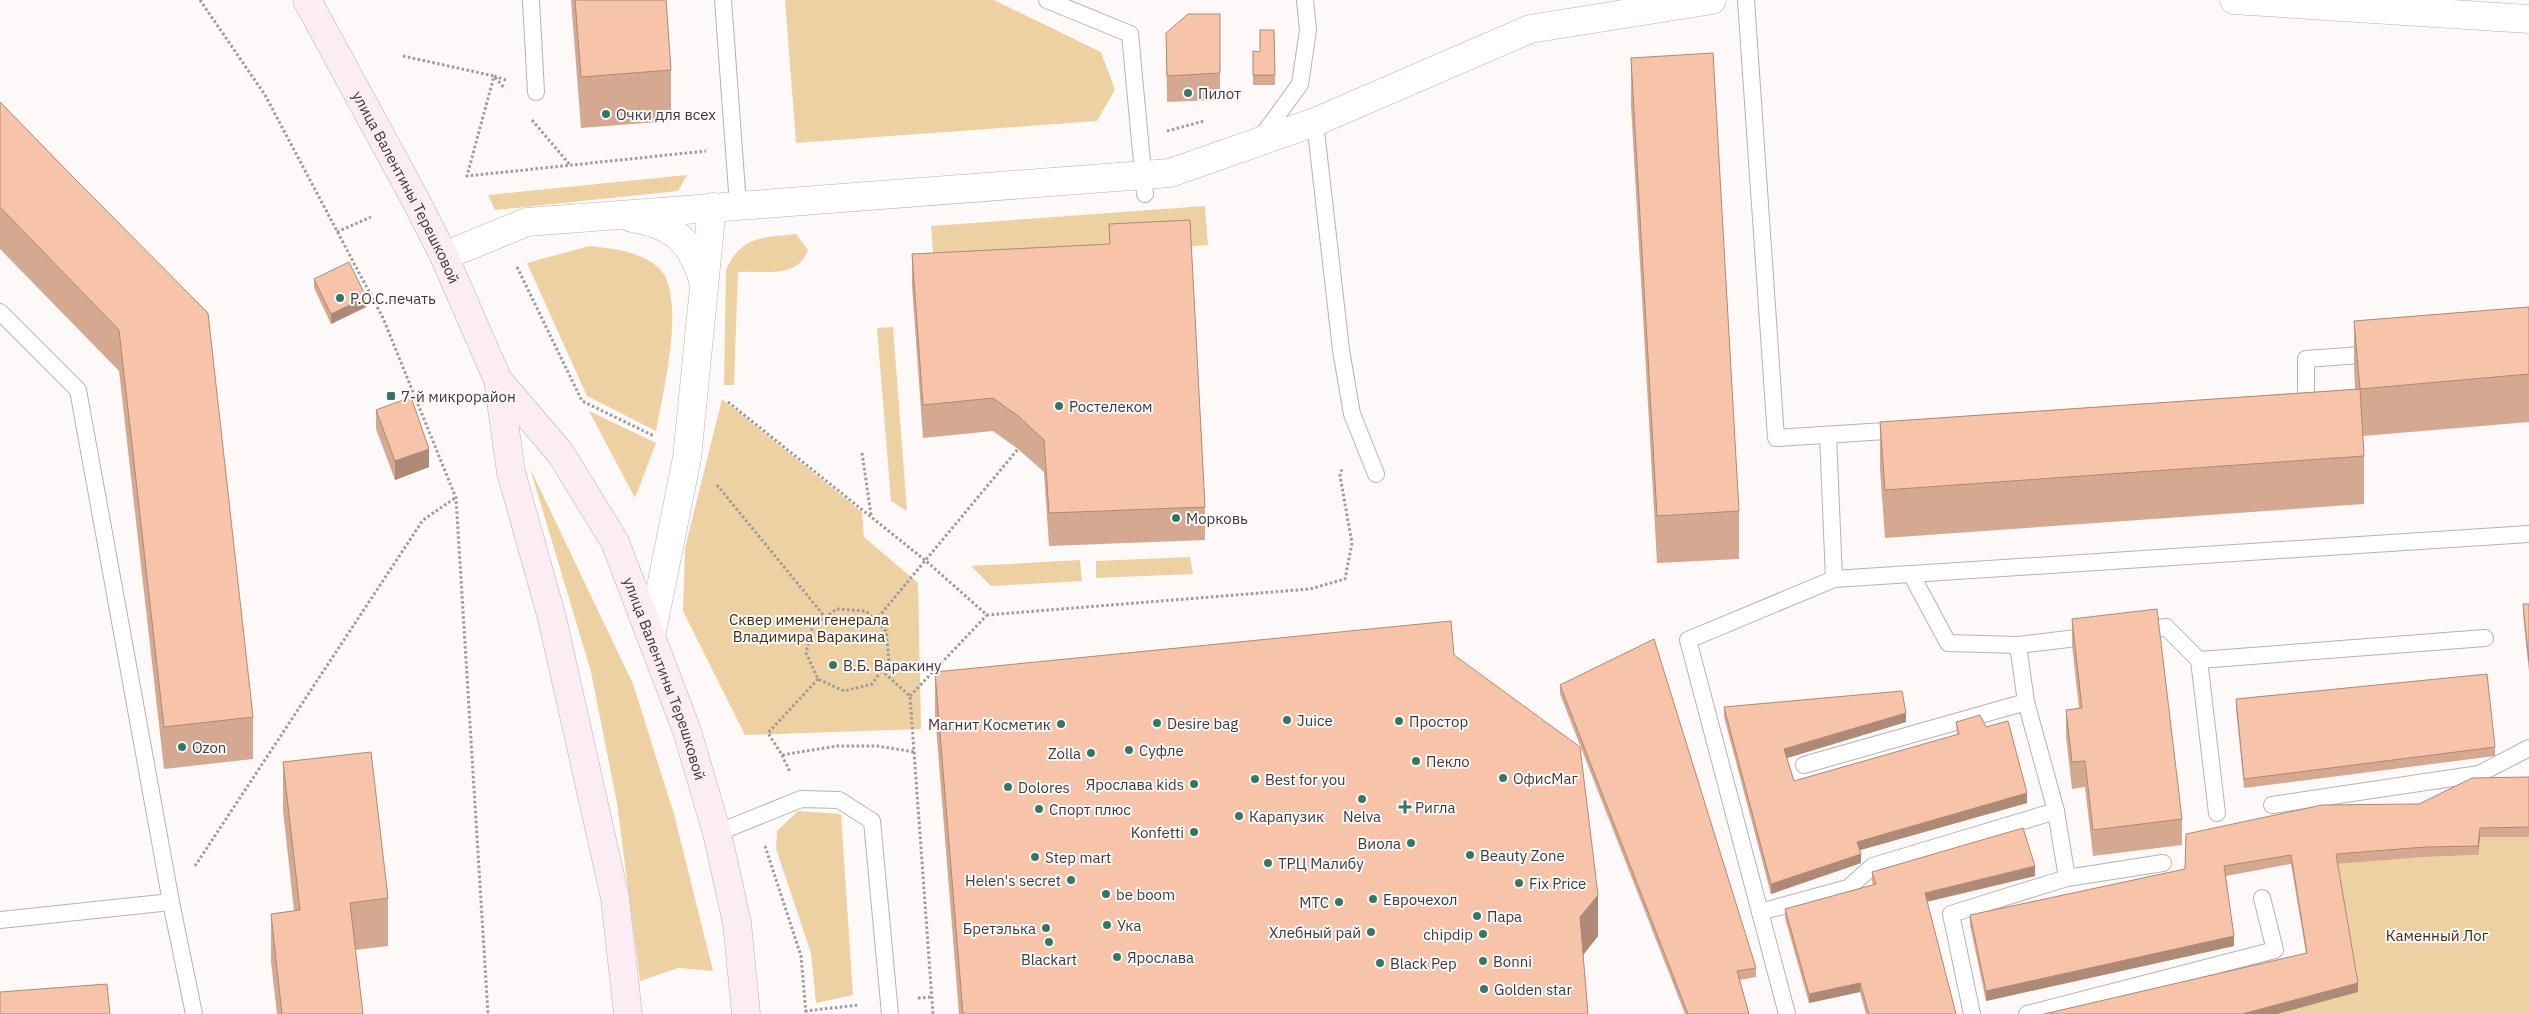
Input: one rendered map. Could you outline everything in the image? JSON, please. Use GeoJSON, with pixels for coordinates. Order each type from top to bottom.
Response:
{"type":"FeatureCollection","features":[{"type":"Feature","properties":{"kind":"main road","name":"улица Валентины Терешковой"},"geometry":{"type":"LineString","coordinates":[[307,0],[379,130],[444,256],[498,380],[511,472],[552,618],[615,898],[628,1014]]}},
{"type":"Feature","properties":{"kind":"main road","name":"улица Валентины Терешковой"},"geometry":{"type":"LineString","coordinates":[[498,380],[560,454],[615,542],[687,731],[718,833],[736,923],[746,1014]]}},
{"type":"Feature","properties":{"kind":"street"},"geometry":{"type":"LineString","coordinates":[[444,256],[527,222],[725,206],[1144,185],[1170,173],[1259,140],[1315,122],[1530,29],[1712,0]]}},
{"type":"Feature","properties":{"kind":"street"},"geometry":{"type":"LineString","coordinates":[[2234,0],[2529,19]]}},
{"type":"Feature","properties":{"kind":"street"},"geometry":{"type":"LineString","coordinates":[[651,636],[687,458],[704,284],[725,206]]}},
{"type":"Feature","properties":{"kind":"street"},"geometry":{"type":"LineString","coordinates":[[614,214],[642,219],[681,237],[690,247],[704,284]]}},
{"type":"Feature","properties":{"kind":"lane"},"geometry":{"type":"LineString","coordinates":[[530,0],[536,92]]}},
{"type":"Feature","properties":{"kind":"lane"},"geometry":{"type":"LineString","coordinates":[[723,0],[734,148],[725,206]]}},
{"type":"Feature","properties":{"kind":"lane"},"geometry":{"type":"LineString","coordinates":[[1047,0],[1130,34],[1144,185]]}},
{"type":"Feature","properties":{"kind":"lane"},"geometry":{"type":"LineString","coordinates":[[1259,140],[1300,84],[1308,30],[1305,0]]}},
{"type":"Feature","properties":{"kind":"lane"},"geometry":{"type":"LineString","coordinates":[[1746,0],[1776,438],[1917,429]]}},
{"type":"Feature","properties":{"kind":"lane"},"geometry":{"type":"LineString","coordinates":[[1315,122],[1341,350],[1352,414],[1376,474]]}},
{"type":"Feature","properties":{"kind":"lane"},"geometry":{"type":"LineString","coordinates":[[0,312],[78,390],[171,902],[194,1014]]}},
{"type":"Feature","properties":{"kind":"lane"},"geometry":{"type":"LineString","coordinates":[[2286,408],[2306,407],[2306,359],[2393,352]]}},
{"type":"Feature","properties":{"kind":"lane"},"geometry":{"type":"LineString","coordinates":[[1828,434],[1834,579]]}},
{"type":"Feature","properties":{"kind":"lane"},"geometry":{"type":"LineString","coordinates":[[1787,1014],[1688,640],[1834,579],[2529,534]]}},
{"type":"Feature","properties":{"kind":"lane"},"geometry":{"type":"LineString","coordinates":[[1911,574],[1948,642],[2018,645],[2166,627],[2199,660],[2217,813]]}},
{"type":"Feature","properties":{"kind":"lane"},"geometry":{"type":"LineString","coordinates":[[2199,660],[2484,638]]}},
{"type":"Feature","properties":{"kind":"lane"},"geometry":{"type":"LineString","coordinates":[[2018,645],[2026,702],[2056,811],[2067,878]]}},
{"type":"Feature","properties":{"kind":"lane"},"geometry":{"type":"LineString","coordinates":[[1804,765],[2026,702]]}},
{"type":"Feature","properties":{"kind":"lane"},"geometry":{"type":"LineString","coordinates":[[2272,805],[2479,774],[2529,748]]}},
{"type":"Feature","properties":{"kind":"lane"},"geometry":{"type":"LineString","coordinates":[[718,833],[801,799],[839,800],[872,821],[890,1014]]}},
{"type":"Feature","properties":{"kind":"lane"},"geometry":{"type":"LineString","coordinates":[[1760,912],[1848,888],[1873,866],[2056,811]]}},
{"type":"Feature","properties":{"kind":"lane"},"geometry":{"type":"LineString","coordinates":[[1972,1014],[1951,914],[2067,878],[2163,862]]}},
{"type":"Feature","properties":{"kind":"lane"},"geometry":{"type":"LineString","coordinates":[[2027,1014],[2274,950],[2262,898]]}},
{"type":"Feature","properties":{"kind":"lane"},"geometry":{"type":"LineString","coordinates":[[0,920],[171,902]]}},
{"type":"Feature","properties":{"kind":"path"},"geometry":{"type":"LineString","coordinates":[[200,0],[265,95],[382,318],[456,498],[488,1014]]}},
{"type":"Feature","properties":{"kind":"path"},"geometry":{"type":"LineString","coordinates":[[403,56],[494,76],[507,91]]}},
{"type":"Feature","properties":{"kind":"path"},"geometry":{"type":"LineString","coordinates":[[494,76],[468,176],[734,148]]}},
{"type":"Feature","properties":{"kind":"path"},"geometry":{"type":"LineString","coordinates":[[526,113],[571,165]]}},
{"type":"Feature","properties":{"kind":"path"},"geometry":{"type":"LineString","coordinates":[[1140,139],[1214,119]]}},
{"type":"Feature","properties":{"kind":"path"},"geometry":{"type":"LineString","coordinates":[[337,232],[371,216]]}},
{"type":"Feature","properties":{"kind":"path"},"geometry":{"type":"LineString","coordinates":[[517,267],[582,401],[656,436]]}},
{"type":"Feature","properties":{"kind":"path"},"geometry":{"type":"LineString","coordinates":[[727,401],[926,561],[987,615]]}},
{"type":"Feature","properties":{"kind":"path"},"geometry":{"type":"LineString","coordinates":[[910,696],[987,615],[1310,589],[1345,579],[1352,543],[1340,476],[1352,414]]}},
{"type":"Feature","properties":{"kind":"path"},"geometry":{"type":"LineString","coordinates":[[875,621],[1018,449]]}},
{"type":"Feature","properties":{"kind":"path"},"geometry":{"type":"LineString","coordinates":[[862,453],[871,516]]}},
{"type":"Feature","properties":{"kind":"path"},"geometry":{"type":"LineString","coordinates":[[715,482],[825,617]]}},
{"type":"Feature","properties":{"kind":"path"},"geometry":{"type":"LineString","coordinates":[[171,902],[423,520],[456,498]]}},
{"type":"Feature","properties":{"kind":"path"},"geometry":{"type":"LineString","coordinates":[[837,609],[866,611],[886,631],[889,660],[872,684],[844,691],[818,679],[806,652],[813,625],[825,617],[837,609]]}},
{"type":"Feature","properties":{"kind":"path"},"geometry":{"type":"LineString","coordinates":[[881,670],[910,696],[933,1014]]}},
{"type":"Feature","properties":{"kind":"path"},"geometry":{"type":"LineString","coordinates":[[801,799],[782,755],[768,733],[818,679]]}},
{"type":"Feature","properties":{"kind":"path"},"geometry":{"type":"LineString","coordinates":[[782,755],[837,746],[877,746],[914,752]]}},
{"type":"Feature","properties":{"kind":"path"},"geometry":{"type":"LineString","coordinates":[[766,841],[765,848],[801,956],[806,1014]]}},
{"type":"Feature","properties":{"kind":"green space"},"geometry":{"type":"Polygon","coordinates":[[[785,0],[994,0],[1101,52],[1115,90],[1097,121],[796,143],[785,0]]]}},
{"type":"Feature","properties":{"kind":"green space"},"geometry":{"type":"Polygon","coordinates":[[[687,175],[678,191],[495,210],[488,195],[687,175]]]}},
{"type":"Feature","properties":{"kind":"green space"},"geometry":{"type":"Polygon","coordinates":[[[1205,206],[1208,245],[934,265],[931,226],[1205,206]]]}},
{"type":"Feature","properties":{"kind":"green space"},"geometry":{"type":"Polygon","coordinates":[[[796,234],[808,250],[796,266],[778,272],[738,272],[734,385],[724,385],[726,270],[732,259],[746,244],[763,238],[796,234]]]}},
{"type":"Feature","properties":{"kind":"green space"},"geometry":{"type":"Polygon","coordinates":[[[589,246],[620,250],[642,257],[659,268],[665,276],[670,291],[672,331],[667,374],[656,431],[587,396],[527,263],[589,246]]]}},
{"type":"Feature","properties":{"kind":"green space"},"geometry":{"type":"Polygon","coordinates":[[[893,327],[907,511],[891,501],[877,328],[893,327]]]}},
{"type":"Feature","properties":{"kind":"green space","name":"Сквер имени генерала Владимира Варакина"},"geometry":{"type":"Polygon","coordinates":[[[722,399],[862,512],[864,537],[918,583],[921,729],[745,735],[683,611],[685,548],[722,399]]]}},
{"type":"Feature","properties":{"kind":"green space"},"geometry":{"type":"Polygon","coordinates":[[[589,411],[656,443],[635,498],[589,411]]]}},
{"type":"Feature","properties":{"kind":"green space"},"geometry":{"type":"Polygon","coordinates":[[[530,468],[633,684],[674,814],[713,971],[678,968],[640,981],[617,803],[591,672],[530,468]]]}},
{"type":"Feature","properties":{"kind":"green space"},"geometry":{"type":"Polygon","coordinates":[[[1190,557],[1193,574],[1096,578],[1096,561],[1190,557]]]}},
{"type":"Feature","properties":{"kind":"green space"},"geometry":{"type":"Polygon","coordinates":[[[1080,560],[1082,581],[991,586],[971,566],[1080,560]]]}},
{"type":"Feature","properties":{"kind":"green space"},"geometry":{"type":"Polygon","coordinates":[[[798,811],[841,814],[853,995],[816,1003],[811,953],[776,849],[777,831],[798,811]]]}},
{"type":"Feature","properties":{"kind":"green space","name":"Каменный Лог"},"geometry":{"type":"Polygon","coordinates":[[[2480,837],[2529,837],[2529,1014],[2277,1014],[2358,992],[2336,864],[2478,855],[2480,837]]]}},
{"type":"Feature","properties":{"kind":"building"},"geometry":{"type":"Polygon","coordinates":[[[575,0],[666,0],[671,70],[581,77],[575,0]]]}},
{"type":"Feature","properties":{"kind":"building"},"geometry":{"type":"Polygon","coordinates":[[[1188,14],[1220,14],[1220,73],[1167,76],[1166,33],[1188,14]]]}},
{"type":"Feature","properties":{"kind":"building"},"geometry":{"type":"Polygon","coordinates":[[[1260,30],[1274,30],[1275,75],[1253,75],[1253,51],[1260,52],[1260,30]]]}},
{"type":"Feature","properties":{"kind":"building"},"geometry":{"type":"Polygon","coordinates":[[[1713,53],[1739,511],[1657,516],[1631,58],[1713,53]]]}},
{"type":"Feature","properties":{"kind":"building"},"geometry":{"type":"Polygon","coordinates":[[[0,102],[208,313],[253,717],[164,727],[119,330],[0,207],[0,102]]]}},
{"type":"Feature","properties":{"kind":"building","name":"Ростелеком"},"geometry":{"type":"Polygon","coordinates":[[[1190,220],[1205,507],[1049,513],[1044,440],[1018,416],[993,398],[923,405],[912,254],[1110,244],[1109,224],[1190,220]]]}},
{"type":"Feature","properties":{"kind":"building","name":"Р.О.С.печать"},"geometry":{"type":"Polygon","coordinates":[[[349,262],[366,297],[331,314],[314,279],[349,262]]]}},
{"type":"Feature","properties":{"kind":"building"},"geometry":{"type":"Polygon","coordinates":[[[2529,307],[2529,374],[2360,389],[2354,321],[2529,307]]]}},
{"type":"Feature","properties":{"kind":"building"},"geometry":{"type":"Polygon","coordinates":[[[2360,389],[2364,456],[1885,490],[1880,422],[2360,389]]]}},
{"type":"Feature","properties":{"kind":"building"},"geometry":{"type":"Polygon","coordinates":[[[411,397],[429,449],[395,461],[376,410],[411,397]]]}},
{"type":"Feature","properties":{"kind":"building"},"geometry":{"type":"Polygon","coordinates":[[[2523,604],[2529,604],[2529,662],[2523,604]]]}},
{"type":"Feature","properties":{"kind":"building"},"geometry":{"type":"Polygon","coordinates":[[[2157,609],[2182,819],[2093,830],[2085,761],[2072,762],[2066,710],[2082,708],[2072,619],[2157,609]]]}},
{"type":"Feature","properties":{"kind":"building","name":"ТРЦ Малибу"},"geometry":{"type":"Polygon","coordinates":[[[1451,621],[1454,655],[1580,747],[1598,895],[1580,917],[1588,1014],[963,1014],[935,672],[1451,621]]]}},
{"type":"Feature","properties":{"kind":"building"},"geometry":{"type":"Polygon","coordinates":[[[1654,639],[1756,968],[1737,971],[1749,1014],[1688,1014],[1560,685],[1654,639]]]}},
{"type":"Feature","properties":{"kind":"building"},"geometry":{"type":"Polygon","coordinates":[[[2487,674],[2495,747],[2244,779],[2236,699],[2487,674]]]}},
{"type":"Feature","properties":{"kind":"building"},"geometry":{"type":"Polygon","coordinates":[[[1902,691],[1906,713],[1784,749],[1794,781],[1959,734],[1956,722],[1980,715],[1986,727],[2008,721],[2027,793],[1857,842],[1861,854],[1771,884],[1724,707],[1902,691]]]}},
{"type":"Feature","properties":{"kind":"building"},"geometry":{"type":"Polygon","coordinates":[[[371,752],[388,898],[350,903],[363,1014],[282,1014],[271,914],[300,910],[283,762],[371,752]]]}},
{"type":"Feature","properties":{"kind":"building"},"geometry":{"type":"Polygon","coordinates":[[[2529,777],[2529,827],[2480,828],[2478,846],[2425,847],[2336,854],[2358,983],[2242,1014],[2044,1014],[2307,953],[2291,855],[2224,866],[2234,936],[1986,991],[1970,915],[2185,869],[2186,834],[2322,805],[2419,804],[2472,778],[2529,777]]]}},
{"type":"Feature","properties":{"kind":"building"},"geometry":{"type":"Polygon","coordinates":[[[2023,828],[2035,866],[1925,893],[1956,1014],[1869,1014],[1860,983],[1809,994],[1785,909],[1876,884],[1872,872],[2023,828]]]}},
{"type":"Feature","properties":{"kind":"building"},"geometry":{"type":"Polygon","coordinates":[[[107,984],[110,1014],[0,1014],[0,992],[107,984]]]}},
{"type":"Feature","properties":{"kind":"place","name":"Пилот"},"geometry":{"type":"Point","coordinates":[1188,93]}},
{"type":"Feature","properties":{"kind":"place","name":"Очки для всех"},"geometry":{"type":"Point","coordinates":[606,114]}},
{"type":"Feature","properties":{"kind":"place","name":"Р.О.С.печать"},"geometry":{"type":"Point","coordinates":[340,298]}},
{"type":"Feature","properties":{"kind":"place","name":"7-й микрорайон"},"geometry":{"type":"Point","coordinates":[391,396]}},
{"type":"Feature","properties":{"kind":"place","name":"Ростелеком"},"geometry":{"type":"Point","coordinates":[1059,406]}},
{"type":"Feature","properties":{"kind":"place","name":"Морковь"},"geometry":{"type":"Point","coordinates":[1176,518]}},
{"type":"Feature","properties":{"kind":"place","name":"В.Б. Варакину"},"geometry":{"type":"Point","coordinates":[833,665]}},
{"type":"Feature","properties":{"kind":"place","name":"Juice"},"geometry":{"type":"Point","coordinates":[1287,720]}},
{"type":"Feature","properties":{"kind":"place","name":"Простор"},"geometry":{"type":"Point","coordinates":[1399,721]}},
{"type":"Feature","properties":{"kind":"place","name":"Desire bag"},"geometry":{"type":"Point","coordinates":[1157,723]}},
{"type":"Feature","properties":{"kind":"place","name":"Магнит Косметик"},"geometry":{"type":"Point","coordinates":[1061,724]}},
{"type":"Feature","properties":{"kind":"place","name":"Ozon"},"geometry":{"type":"Point","coordinates":[182,747]}},
{"type":"Feature","properties":{"kind":"place","name":"Суфле"},"geometry":{"type":"Point","coordinates":[1129,750]}},
{"type":"Feature","properties":{"kind":"place","name":"Zolla"},"geometry":{"type":"Point","coordinates":[1091,753]}},
{"type":"Feature","properties":{"kind":"place","name":"Пекло"},"geometry":{"type":"Point","coordinates":[1416,761]}},
{"type":"Feature","properties":{"kind":"place","name":"ОфисМаг"},"geometry":{"type":"Point","coordinates":[1503,778]}},
{"type":"Feature","properties":{"kind":"place","name":"Best for you"},"geometry":{"type":"Point","coordinates":[1255,779]}},
{"type":"Feature","properties":{"kind":"place","name":"Ярослава kids"},"geometry":{"type":"Point","coordinates":[1194,784]}},
{"type":"Feature","properties":{"kind":"place","name":"Dolores"},"geometry":{"type":"Point","coordinates":[1008,787]}},
{"type":"Feature","properties":{"kind":"place","name":"Nelva"},"geometry":{"type":"Point","coordinates":[1362,799]}},
{"type":"Feature","properties":{"kind":"place","name":"Ригла"},"geometry":{"type":"Point","coordinates":[1405,807]}},
{"type":"Feature","properties":{"kind":"place","name":"Спорт плюс"},"geometry":{"type":"Point","coordinates":[1039,809]}},
{"type":"Feature","properties":{"kind":"place","name":"Карапузик"},"geometry":{"type":"Point","coordinates":[1239,816]}},
{"type":"Feature","properties":{"kind":"place","name":"Konfetti"},"geometry":{"type":"Point","coordinates":[1194,832]}},
{"type":"Feature","properties":{"kind":"place","name":"Виола"},"geometry":{"type":"Point","coordinates":[1411,843]}},
{"type":"Feature","properties":{"kind":"place","name":"Beauty Zone"},"geometry":{"type":"Point","coordinates":[1470,855]}},
{"type":"Feature","properties":{"kind":"place","name":"Step mart"},"geometry":{"type":"Point","coordinates":[1035,857]}},
{"type":"Feature","properties":{"kind":"place","name":"ТРЦ Малибу"},"geometry":{"type":"Point","coordinates":[1268,863]}},
{"type":"Feature","properties":{"kind":"place","name":"Helen's secret"},"geometry":{"type":"Point","coordinates":[1071,880]}},
{"type":"Feature","properties":{"kind":"place","name":"Fix Price"},"geometry":{"type":"Point","coordinates":[1519,883]}},
{"type":"Feature","properties":{"kind":"place","name":"be boom"},"geometry":{"type":"Point","coordinates":[1106,894]}},
{"type":"Feature","properties":{"kind":"place","name":"Еврочехол"},"geometry":{"type":"Point","coordinates":[1373,899]}},
{"type":"Feature","properties":{"kind":"place","name":"МТС"},"geometry":{"type":"Point","coordinates":[1339,902]}},
{"type":"Feature","properties":{"kind":"place","name":"Пара"},"geometry":{"type":"Point","coordinates":[1477,916]}},
{"type":"Feature","properties":{"kind":"place","name":"Ука"},"geometry":{"type":"Point","coordinates":[1107,925]}},
{"type":"Feature","properties":{"kind":"place","name":"Бретэлька"},"geometry":{"type":"Point","coordinates":[1046,928]}},
{"type":"Feature","properties":{"kind":"place","name":"Хлебный рай"},"geometry":{"type":"Point","coordinates":[1371,932]}},
{"type":"Feature","properties":{"kind":"place","name":"chipdip"},"geometry":{"type":"Point","coordinates":[1483,934]}},
{"type":"Feature","properties":{"kind":"place","name":"Blackart"},"geometry":{"type":"Point","coordinates":[1049,942]}},
{"type":"Feature","properties":{"kind":"place","name":"Ярослава"},"geometry":{"type":"Point","coordinates":[1117,957]}},
{"type":"Feature","properties":{"kind":"place","name":"Bonni"},"geometry":{"type":"Point","coordinates":[1483,961]}},
{"type":"Feature","properties":{"kind":"place","name":"Black Pep"},"geometry":{"type":"Point","coordinates":[1380,963]}},
{"type":"Feature","properties":{"kind":"place","name":"Golden star"},"geometry":{"type":"Point","coordinates":[1484,989]}}]}
